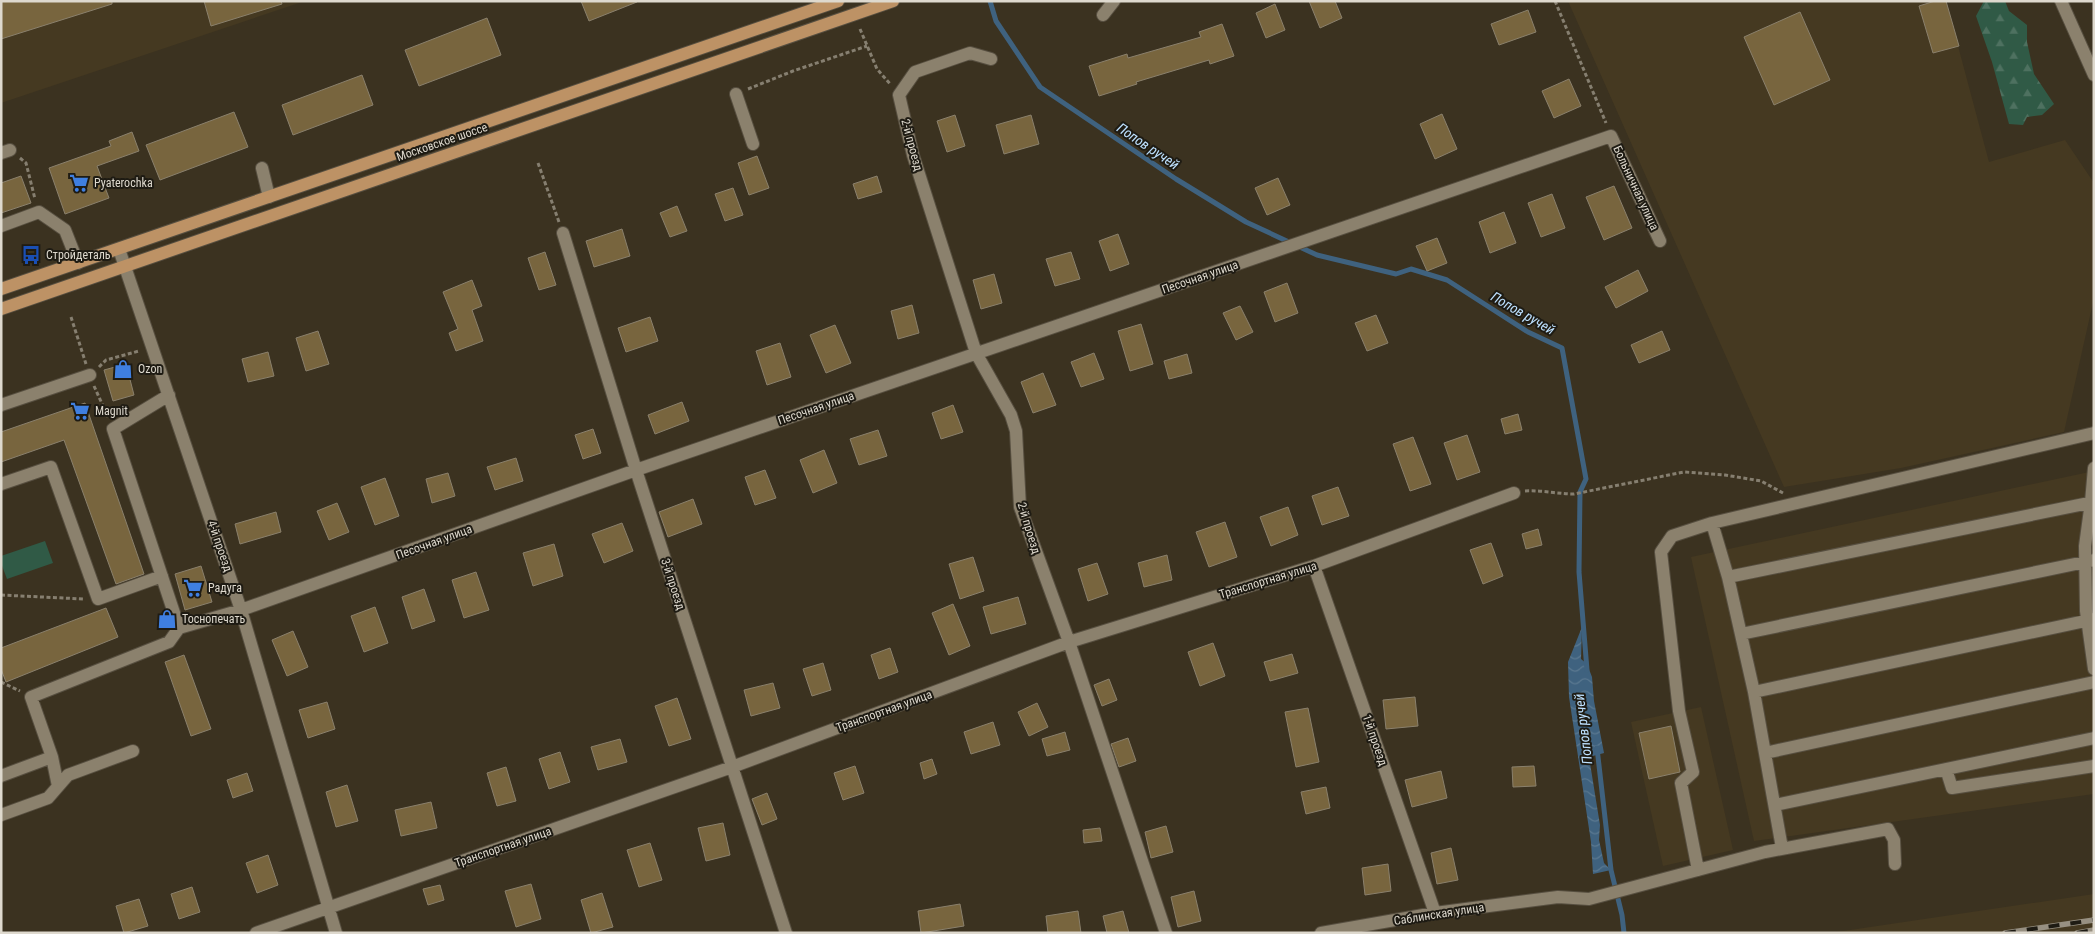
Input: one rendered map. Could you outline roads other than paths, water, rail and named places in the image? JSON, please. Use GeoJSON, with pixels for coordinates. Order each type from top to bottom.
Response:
{"type":"FeatureCollection","features":[{"type":"Feature","properties":{"kind":"main road","name":"Московское шоссе"},"geometry":{"type":"LineString","coordinates":[[1,289],[838,1]]}},
{"type":"Feature","properties":{"kind":"main road","name":"Московское шоссе"},"geometry":{"type":"LineString","coordinates":[[1,309],[893,1]]}},
{"type":"Feature","properties":{"kind":"street"},"geometry":{"type":"LineString","coordinates":[[1104,14],[1114,1]]}},
{"type":"Feature","properties":{"kind":"street"},"geometry":{"type":"LineString","coordinates":[[2061,1],[2094,75]]}},
{"type":"Feature","properties":{"kind":"street","name":"2-й проезд"},"geometry":{"type":"LineString","coordinates":[[991,59],[970,53],[915,72],[899,95],[913,155],[976,353],[1010,415],[1016,431],[1020,507],[1069,642],[1166,933]]}},
{"type":"Feature","properties":{"kind":"street"},"geometry":{"type":"LineString","coordinates":[[736,94],[753,144]]}},
{"type":"Feature","properties":{"kind":"street","name":"Песочная улица"},"geometry":{"type":"LineString","coordinates":[[52,757],[29,696],[169,642],[179,628],[241,610],[636,470],[1611,136]]}},
{"type":"Feature","properties":{"kind":"street","name":"Больничная улица"},"geometry":{"type":"LineString","coordinates":[[1611,136],[1660,241]]}},
{"type":"Feature","properties":{"kind":"street"},"geometry":{"type":"LineString","coordinates":[[262,168],[269,197]]}},
{"type":"Feature","properties":{"kind":"street"},"geometry":{"type":"LineString","coordinates":[[1,226],[39,212],[65,230],[78,263]]}},
{"type":"Feature","properties":{"kind":"street","name":"3-й проезд"},"geometry":{"type":"LineString","coordinates":[[563,233],[636,470],[786,933]]}},
{"type":"Feature","properties":{"kind":"street","name":"4-й проезд"},"geometry":{"type":"LineString","coordinates":[[119,249],[241,610],[330,907],[336,933]]}},
{"type":"Feature","properties":{"kind":"street"},"geometry":{"type":"LineString","coordinates":[[1,405],[90,375]]}},
{"type":"Feature","properties":{"kind":"street"},"geometry":{"type":"LineString","coordinates":[[169,395],[113,429],[179,628]]}},
{"type":"Feature","properties":{"kind":"street"},"geometry":{"type":"LineString","coordinates":[[1698,870],[1681,783],[1693,772],[1679,712],[1661,552],[1672,536],[1712,523],[2094,433]]}},
{"type":"Feature","properties":{"kind":"street"},"geometry":{"type":"LineString","coordinates":[[1,484],[52,467],[98,599],[162,576]]}},
{"type":"Feature","properties":{"kind":"street"},"geometry":{"type":"LineString","coordinates":[[2094,468],[2093,502],[2084,546],[2089,561],[2090,620],[2094,669]]}},
{"type":"Feature","properties":{"kind":"street","name":"Транспортная улица"},"geometry":{"type":"LineString","coordinates":[[256,933],[732,767],[1069,642],[1314,566],[1514,492]]}},
{"type":"Feature","properties":{"kind":"street"},"geometry":{"type":"LineString","coordinates":[[1728,577],[2093,502]]}},
{"type":"Feature","properties":{"kind":"street"},"geometry":{"type":"LineString","coordinates":[[1712,523],[1728,577],[1754,692],[1782,848]]}},
{"type":"Feature","properties":{"kind":"street"},"geometry":{"type":"LineString","coordinates":[[1740,634],[2089,561]]}},
{"type":"Feature","properties":{"kind":"street","name":"1-й проезд"},"geometry":{"type":"LineString","coordinates":[[1314,566],[1435,913]]}},
{"type":"Feature","properties":{"kind":"street"},"geometry":{"type":"LineString","coordinates":[[1754,692],[2090,620]]}},
{"type":"Feature","properties":{"kind":"street"},"geometry":{"type":"LineString","coordinates":[[1765,754],[2094,682]]}},
{"type":"Feature","properties":{"kind":"street"},"geometry":{"type":"LineString","coordinates":[[1775,805],[2094,738]]}},
{"type":"Feature","properties":{"kind":"street"},"geometry":{"type":"LineString","coordinates":[[1,815],[48,798],[68,775],[133,751]]}},
{"type":"Feature","properties":{"kind":"street"},"geometry":{"type":"LineString","coordinates":[[1,776],[52,757],[58,786]]}},
{"type":"Feature","properties":{"kind":"street"},"geometry":{"type":"LineString","coordinates":[[1946,769],[1952,788],[2094,766]]}},
{"type":"Feature","properties":{"kind":"street","name":"Саблинская улица"},"geometry":{"type":"LineString","coordinates":[[1321,933],[1435,913],[1558,896],[1589,899],[1606,896],[1782,848],[1888,829],[1894,840],[1895,864]]}},
{"type":"Feature","properties":{"kind":"water"},"geometry":{"type":"Polygon","coordinates":[[[1582,627],[1581,659],[1587,664],[1592,677],[1594,701],[1604,753],[1589,757],[1600,825],[1599,840],[1604,863],[1611,870],[1593,874],[1591,842],[1569,697],[1568,662],[1582,627]]]}},
{"type":"Feature","properties":{"kind":"waterway","name":"Попов ручей"},"geometry":{"type":"LineString","coordinates":[[990,1],[996,21],[1040,87],[1176,179],[1246,222],[1317,255],[1396,274],[1411,269],[1447,280],[1528,332],[1562,348],[1586,479],[1580,492],[1579,572],[1587,670]]}},
{"type":"Feature","properties":{"kind":"waterway","name":"Попов ручей"},"geometry":{"type":"LineString","coordinates":[[1597,748],[1611,870],[1622,915],[1624,933]]}},
{"type":"Feature","properties":{"kind":"railway"},"geometry":{"type":"LineString","coordinates":[[2005,933],[2094,920]]}},
{"type":"Feature","properties":{"kind":"railway"},"geometry":{"type":"LineString","coordinates":[[2077,933],[2094,930]]}},
{"type":"Feature","properties":{"kind":"place","name":"Pyaterochka"},"geometry":{"type":"Point","coordinates":[79,183]}},
{"type":"Feature","properties":{"kind":"place","name":"Стройдеталь"},"geometry":{"type":"Point","coordinates":[31,255]}},
{"type":"Feature","properties":{"kind":"place","name":"Ozon"},"geometry":{"type":"Point","coordinates":[123,369]}},
{"type":"Feature","properties":{"kind":"place","name":"Magnit"},"geometry":{"type":"Point","coordinates":[80,411]}},
{"type":"Feature","properties":{"kind":"place","name":"Радуга"},"geometry":{"type":"Point","coordinates":[193,588]}},
{"type":"Feature","properties":{"kind":"place","name":"Тоснопечать"},"geometry":{"type":"Point","coordinates":[167,619]}}]}
